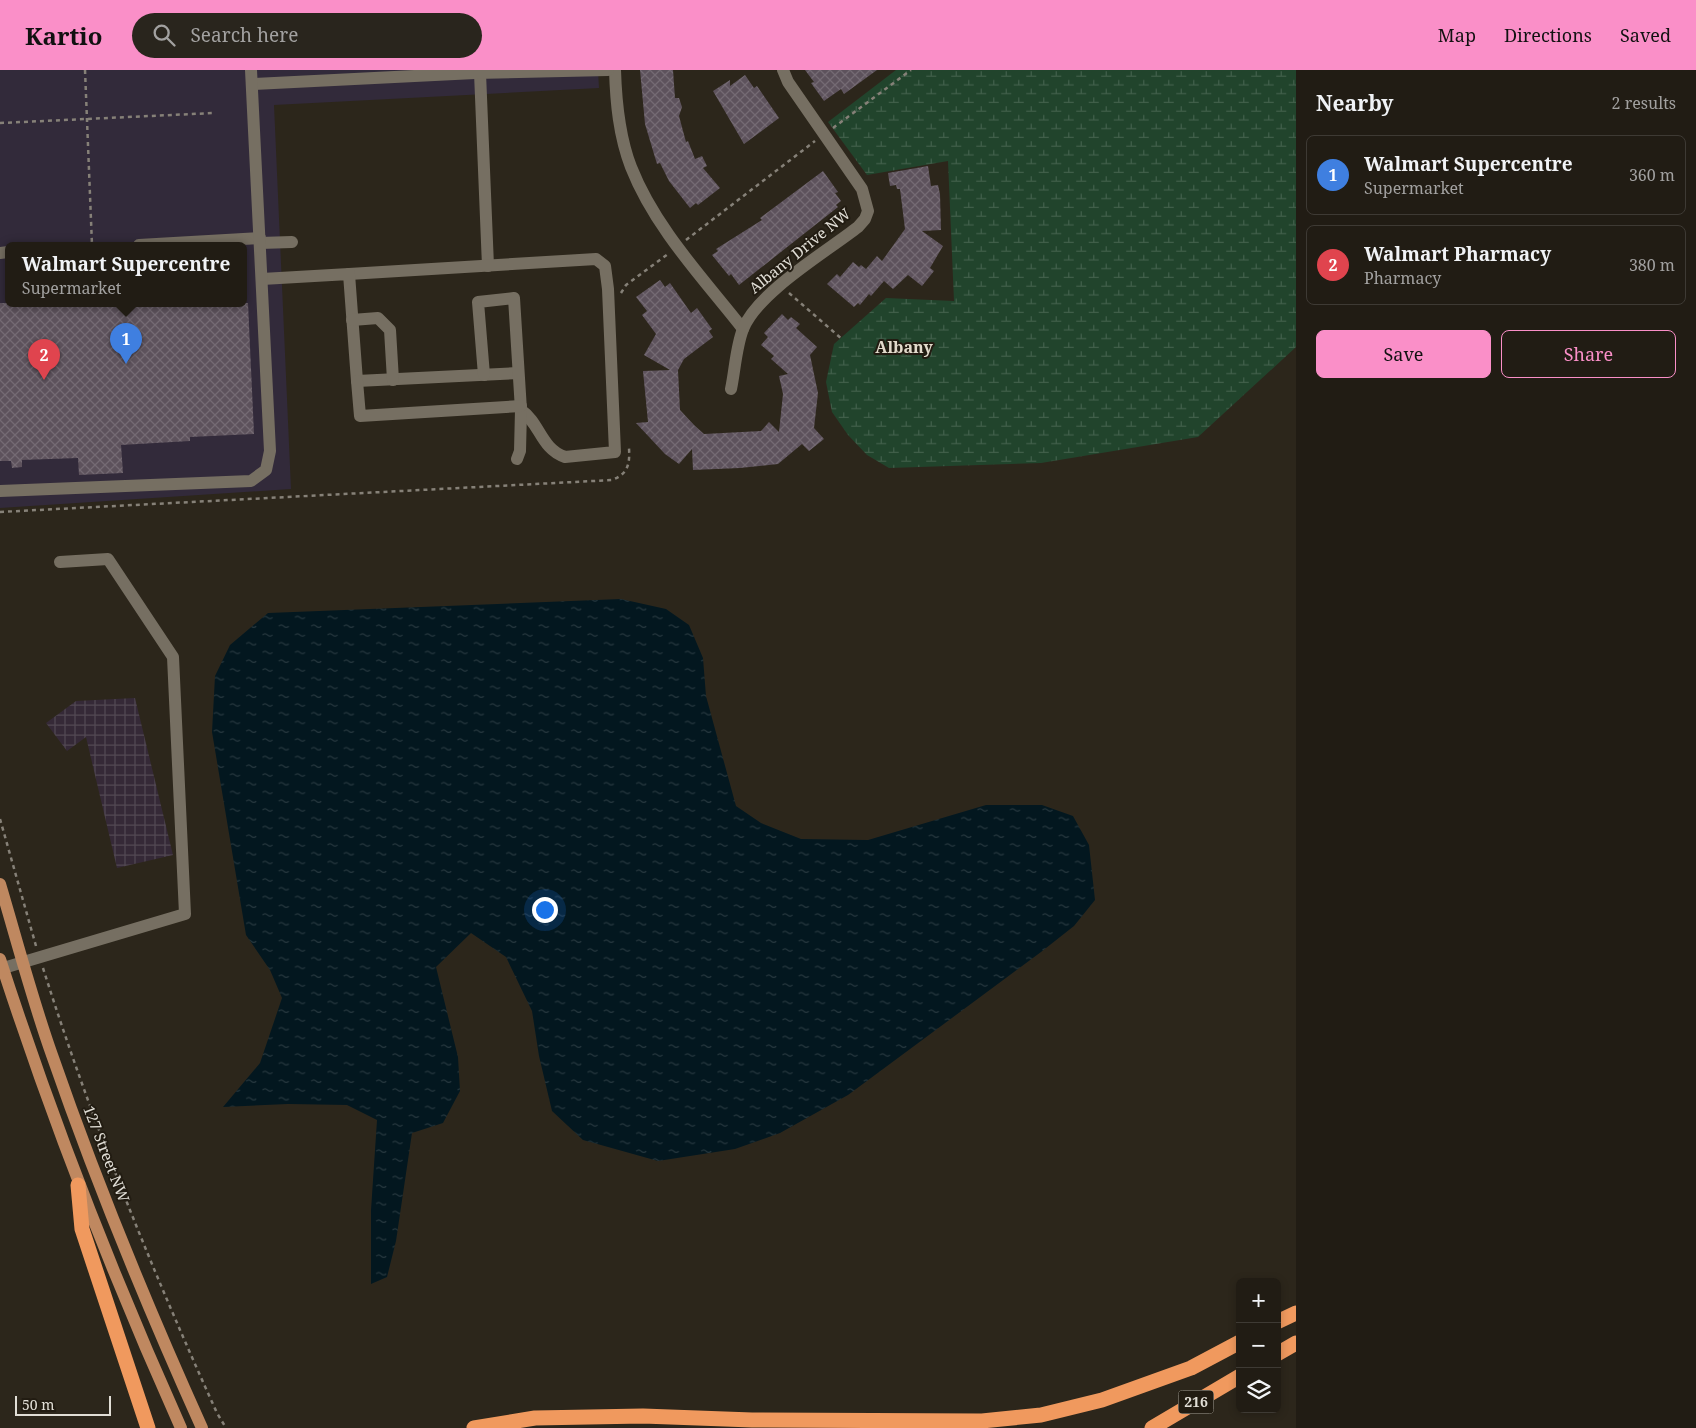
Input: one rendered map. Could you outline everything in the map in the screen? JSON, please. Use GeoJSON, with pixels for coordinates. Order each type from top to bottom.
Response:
{"type":"FeatureCollection","features":[{"type":"Feature","properties":{"kind":"highway"},"geometry":{"type":"LineString","coordinates":[[78,1185],[82,1229],[148,1428]]}},
{"type":"Feature","properties":{"kind":"highway"},"geometry":{"type":"LineString","coordinates":[[1281,1320],[1296,1313]]}},
{"type":"Feature","properties":{"kind":"highway"},"geometry":{"type":"LineString","coordinates":[[1281,1352],[1296,1343]]}},
{"type":"Feature","properties":{"kind":"highway"},"geometry":{"type":"LineString","coordinates":[[474,1428],[545,1418],[643,1416],[752,1420],[982,1421],[1041,1415],[1102,1400],[1129,1391],[1190,1368],[1236,1344]]}},
{"type":"Feature","properties":{"kind":"highway","name":"216"},"geometry":{"type":"LineString","coordinates":[[1152,1428],[1236,1378]]}},
{"type":"Feature","properties":{"kind":"main road","name":"127 Street NW"},"geometry":{"type":"LineString","coordinates":[[0,884],[51,1054],[104,1197],[132,1269],[202,1428]]}},
{"type":"Feature","properties":{"kind":"main road"},"geometry":{"type":"LineString","coordinates":[[1,966],[78,1185],[181,1428]]}},
{"type":"Feature","properties":{"kind":"street"},"geometry":{"type":"LineString","coordinates":[[0,491],[251,481],[266,470],[270,451],[252,70]]}},
{"type":"Feature","properties":{"kind":"street"},"geometry":{"type":"LineString","coordinates":[[252,84],[348,74],[608,70]]}},
{"type":"Feature","properties":{"kind":"street"},"geometry":{"type":"LineString","coordinates":[[615,70],[622,135],[639,187],[657,218],[743,329]]}},
{"type":"Feature","properties":{"kind":"street","name":"Albany Drive NW"},"geometry":{"type":"LineString","coordinates":[[731,390],[743,329],[754,311],[780,286],[858,227],[865,219],[868,211],[862,189],[788,82],[783,70]]}},
{"type":"Feature","properties":{"kind":"street"},"geometry":{"type":"LineString","coordinates":[[477,72],[488,266]]}},
{"type":"Feature","properties":{"kind":"street"},"geometry":{"type":"LineString","coordinates":[[212,242],[260,240],[292,242]]}},
{"type":"Feature","properties":{"kind":"street"},"geometry":{"type":"LineString","coordinates":[[262,279],[596,259],[605,266],[608,289],[615,452],[565,457],[558,454],[547,446],[534,422],[521,408],[360,416],[349,274]]}},
{"type":"Feature","properties":{"kind":"street"},"geometry":{"type":"LineString","coordinates":[[484,375],[478,302],[514,298],[521,408],[520,451],[517,459]]}},
{"type":"Feature","properties":{"kind":"street"},"geometry":{"type":"LineString","coordinates":[[352,320],[378,318],[390,330],[394,380]]}},
{"type":"Feature","properties":{"kind":"street"},"geometry":{"type":"LineString","coordinates":[[357,381],[518,373]]}},
{"type":"Feature","properties":{"kind":"street"},"geometry":{"type":"LineString","coordinates":[[1,966],[22,962],[185,914],[173,657],[108,559],[60,562]]}},
{"type":"Feature","properties":{"kind":"path"},"geometry":{"type":"LineString","coordinates":[[85,70],[92,242]]}},
{"type":"Feature","properties":{"kind":"path"},"geometry":{"type":"LineString","coordinates":[[0,123],[214,113]]}},
{"type":"Feature","properties":{"kind":"path"},"geometry":{"type":"LineString","coordinates":[[780,286],[844,340]]}},
{"type":"Feature","properties":{"kind":"path"},"geometry":{"type":"LineString","coordinates":[[0,819],[40,956],[105,1149],[169,1308],[217,1413],[226,1428]]}},
{"type":"Feature","properties":{"kind":"shaded area"},"geometry":{"type":"Polygon","coordinates":[[[0,70],[598,70],[599,88],[274,105],[291,489],[0,508],[0,70]]]}},
{"type":"Feature","properties":{"kind":"shaded area"},"geometry":{"type":"Polygon","coordinates":[[[135,698],[173,855],[117,868],[86,737],[67,751],[46,723],[76,701],[135,698]]]}},
{"type":"Feature","properties":{"kind":"green space"},"geometry":{"type":"Polygon","coordinates":[[[896,70],[1296,70],[1296,347],[1198,437],[1041,463],[889,468],[867,455],[848,435],[832,412],[826,382],[834,344],[886,298],[954,301],[948,161],[867,175],[828,122],[896,70]]]}},
{"type":"Feature","properties":{"kind":"water"},"geometry":{"type":"Polygon","coordinates":[[[621,599],[666,609],[689,625],[703,658],[706,696],[736,806],[761,823],[801,839],[868,840],[986,805],[1042,805],[1073,816],[1089,845],[1095,900],[1074,926],[848,1095],[780,1133],[735,1149],[658,1161],[583,1140],[552,1111],[539,1056],[532,1011],[506,957],[471,933],[436,967],[458,1057],[460,1091],[443,1123],[412,1133],[396,1241],[387,1277],[371,1284],[371,1210],[377,1120],[347,1105],[288,1104],[223,1107],[260,1063],[282,998],[270,970],[246,935],[212,732],[215,676],[230,645],[268,613],[621,599]]]}},
{"type":"Feature","properties":{"kind":"building"},"geometry":{"type":"Polygon","coordinates":[[[640,70],[673,70],[675,98],[679,98],[682,107],[679,116],[686,142],[688,141],[695,159],[702,156],[707,166],[703,168],[720,188],[698,205],[696,203],[690,208],[669,181],[660,163],[657,164],[645,124],[640,70]]]}},
{"type":"Feature","properties":{"kind":"building"},"geometry":{"type":"Polygon","coordinates":[[[805,70],[877,70],[844,94],[841,89],[824,101],[811,83],[814,82],[805,70]]]}},
{"type":"Feature","properties":{"kind":"building"},"geometry":{"type":"Polygon","coordinates":[[[745,75],[754,88],[757,86],[779,118],[744,144],[713,91],[730,80],[730,86],[745,75]]]}},
{"type":"Feature","properties":{"kind":"building"},"geometry":{"type":"Polygon","coordinates":[[[928,166],[931,186],[938,185],[940,194],[941,230],[922,231],[943,246],[930,268],[934,271],[922,286],[908,275],[893,289],[884,281],[871,296],[869,294],[860,305],[858,303],[854,307],[827,284],[837,274],[840,277],[853,262],[859,267],[861,265],[866,269],[877,256],[882,261],[905,229],[900,189],[897,189],[896,185],[890,186],[888,173],[928,166]]]}},
{"type":"Feature","properties":{"kind":"building"},"geometry":{"type":"Polygon","coordinates":[[[823,171],[838,192],[835,193],[841,201],[836,205],[838,207],[739,285],[712,255],[718,251],[716,249],[762,220],[760,218],[823,171]]]}},
{"type":"Feature","properties":{"kind":"building"},"geometry":{"type":"Polygon","coordinates":[[[660,280],[665,287],[670,283],[691,313],[697,308],[712,329],[709,331],[713,337],[684,359],[678,370],[680,410],[694,425],[704,434],[761,431],[769,422],[779,432],[783,394],[779,376],[788,374],[771,359],[774,356],[761,345],[768,337],[764,333],[782,314],[788,320],[791,317],[800,324],[796,328],[817,347],[810,355],[818,393],[814,428],[824,439],[809,451],[802,444],[778,464],[740,468],[693,470],[692,449],[679,464],[665,454],[636,423],[648,422],[643,371],[670,370],[644,355],[656,334],[642,315],[647,311],[636,297],[660,280]]]}},
{"type":"Feature","properties":{"kind":"building"},"geometry":{"type":"Polygon","coordinates":[[[0,303],[5,303],[5,307],[247,307],[248,303],[254,434],[190,437],[190,441],[121,445],[123,473],[79,475],[78,458],[22,460],[22,467],[12,468],[11,461],[0,461],[0,303]]]}},
{"type":"Feature","properties":{"kind":"place","name":"Walmart Supercentre"},"geometry":{"type":"Point","coordinates":[126,364]}},
{"type":"Feature","properties":{"kind":"place","name":"Walmart Pharmacy"},"geometry":{"type":"Point","coordinates":[44,380]}},
{"type":"Feature","properties":{"kind":"district","name":"Albany"},"geometry":{"type":"Point","coordinates":[904,347]}}]}
